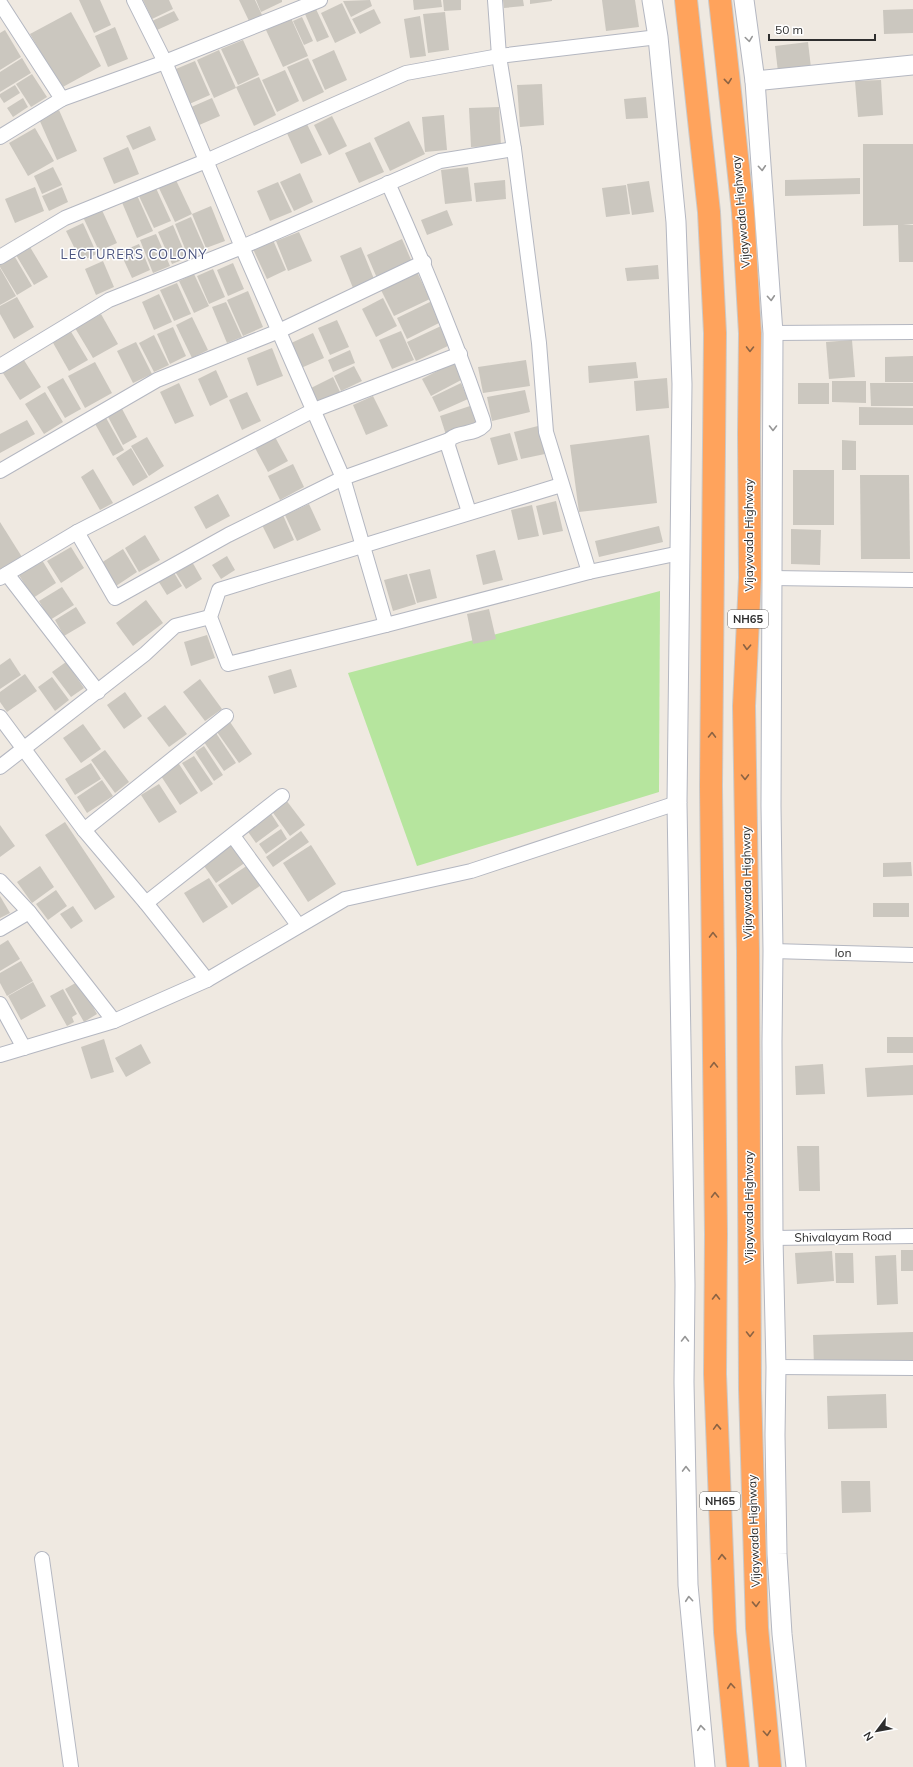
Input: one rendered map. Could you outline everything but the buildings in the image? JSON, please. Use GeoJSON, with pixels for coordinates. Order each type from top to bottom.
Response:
{"type":"FeatureCollection","features":[{"type":"Feature","properties":{"kind":"highway","name":"NH65"},"geometry":{"type":"LineString","coordinates":[[686,0],[709,212],[715,333],[711,786],[716,1234],[715,1374],[725,1632],[738,1767]]}},
{"type":"Feature","properties":{"kind":"highway","name":"Vijaywada Highway"},"geometry":{"type":"LineString","coordinates":[[720,0],[744,212],[750,333],[750,578],[744,706],[748,950],[750,1405],[757,1628],[770,1767]]}},
{"type":"Feature","properties":{"kind":"highway"},"geometry":{"type":"LineString","coordinates":[[715,432],[749,433]]}},
{"type":"Feature","properties":{"kind":"street"},"geometry":{"type":"LineString","coordinates":[[134,0],[165,62],[242,247],[314,410],[342,478],[361,546],[386,625]]}},
{"type":"Feature","properties":{"kind":"street"},"geometry":{"type":"LineString","coordinates":[[0,137],[62,99],[165,62],[320,0]]}},
{"type":"Feature","properties":{"kind":"street"},"geometry":{"type":"LineString","coordinates":[[495,0],[500,56],[514,149],[539,343],[546,432],[561,485],[589,572]]}},
{"type":"Feature","properties":{"kind":"street"},"geometry":{"type":"LineString","coordinates":[[652,0],[658,36],[676,222],[682,384],[677,802],[688,1585],[705,1767]]}},
{"type":"Feature","properties":{"kind":"street"},"geometry":{"type":"LineString","coordinates":[[744,0],[755,81],[773,333],[771,806],[773,951],[773,1238],[776,1367],[775,1435],[777,1554],[782,1634],[796,1767]]}},
{"type":"Feature","properties":{"kind":"street"},"geometry":{"type":"LineString","coordinates":[[0,3],[62,99]]}},
{"type":"Feature","properties":{"kind":"street"},"geometry":{"type":"LineString","coordinates":[[0,257],[66,218],[206,161],[406,73],[500,56],[658,36]]}},
{"type":"Feature","properties":{"kind":"street"},"geometry":{"type":"LineString","coordinates":[[755,81],[913,65]]}},
{"type":"Feature","properties":{"kind":"street"},"geometry":{"type":"LineString","coordinates":[[0,366],[109,300],[242,247],[440,161],[514,149]]}},
{"type":"Feature","properties":{"kind":"street"},"geometry":{"type":"LineString","coordinates":[[77,532],[115,598],[228,535],[342,478],[449,440],[452,437],[480,429],[484,425],[460,354],[424,262],[388,183]]}},
{"type":"Feature","properties":{"kind":"street"},"geometry":{"type":"LineString","coordinates":[[0,471],[156,380],[279,331],[424,262]]}},
{"type":"Feature","properties":{"kind":"street"},"geometry":{"type":"LineString","coordinates":[[773,333],[913,332]]}},
{"type":"Feature","properties":{"kind":"street"},"geometry":{"type":"LineString","coordinates":[[98,692],[3,576],[77,532],[314,410],[460,354]]}},
{"type":"Feature","properties":{"kind":"street"},"geometry":{"type":"LineString","coordinates":[[449,440],[448,446],[469,512]]}},
{"type":"Feature","properties":{"kind":"street"},"geometry":{"type":"LineString","coordinates":[[561,485],[469,512],[220,590],[210,617],[228,664],[386,625],[589,572],[680,552]]}},
{"type":"Feature","properties":{"kind":"street"},"geometry":{"type":"LineString","coordinates":[[772,578],[913,580]]}},
{"type":"Feature","properties":{"kind":"street"},"geometry":{"type":"LineString","coordinates":[[0,767],[145,654],[174,626],[210,617]]}},
{"type":"Feature","properties":{"kind":"street"},"geometry":{"type":"LineString","coordinates":[[84,830],[226,716]]}},
{"type":"Feature","properties":{"kind":"street"},"geometry":{"type":"LineString","coordinates":[[0,717],[84,830],[146,903],[206,980]]}},
{"type":"Feature","properties":{"kind":"street"},"geometry":{"type":"LineString","coordinates":[[146,903],[282,796]]}},
{"type":"Feature","properties":{"kind":"street"},"geometry":{"type":"LineString","coordinates":[[0,1055],[114,1021],[206,980],[345,899],[471,871],[677,802]]}},
{"type":"Feature","properties":{"kind":"street"},"geometry":{"type":"LineString","coordinates":[[233,836],[298,926]]}},
{"type":"Feature","properties":{"kind":"street"},"geometry":{"type":"LineString","coordinates":[[0,881],[29,912],[114,1021]]}},
{"type":"Feature","properties":{"kind":"street"},"geometry":{"type":"LineString","coordinates":[[0,929],[29,912]]}},
{"type":"Feature","properties":{"kind":"street","name":"Ion"},"geometry":{"type":"LineString","coordinates":[[773,951],[913,955]]}},
{"type":"Feature","properties":{"kind":"street"},"geometry":{"type":"LineString","coordinates":[[0,1004],[24,1048]]}},
{"type":"Feature","properties":{"kind":"street","name":"Shivalayam Road"},"geometry":{"type":"LineString","coordinates":[[773,1238],[913,1236]]}},
{"type":"Feature","properties":{"kind":"street"},"geometry":{"type":"LineString","coordinates":[[776,1367],[913,1368]]}},
{"type":"Feature","properties":{"kind":"street"},"geometry":{"type":"LineString","coordinates":[[42,1559],[71,1767]]}},
{"type":"Feature","properties":{"kind":"green space"},"geometry":{"type":"Polygon","coordinates":[[[660,591],[659,792],[417,866],[348,673],[660,591]]]}},
{"type":"Feature","properties":{"kind":"district","name":"LECTURERS COLONY"},"geometry":{"type":"Point","coordinates":[134,254]}}]}
